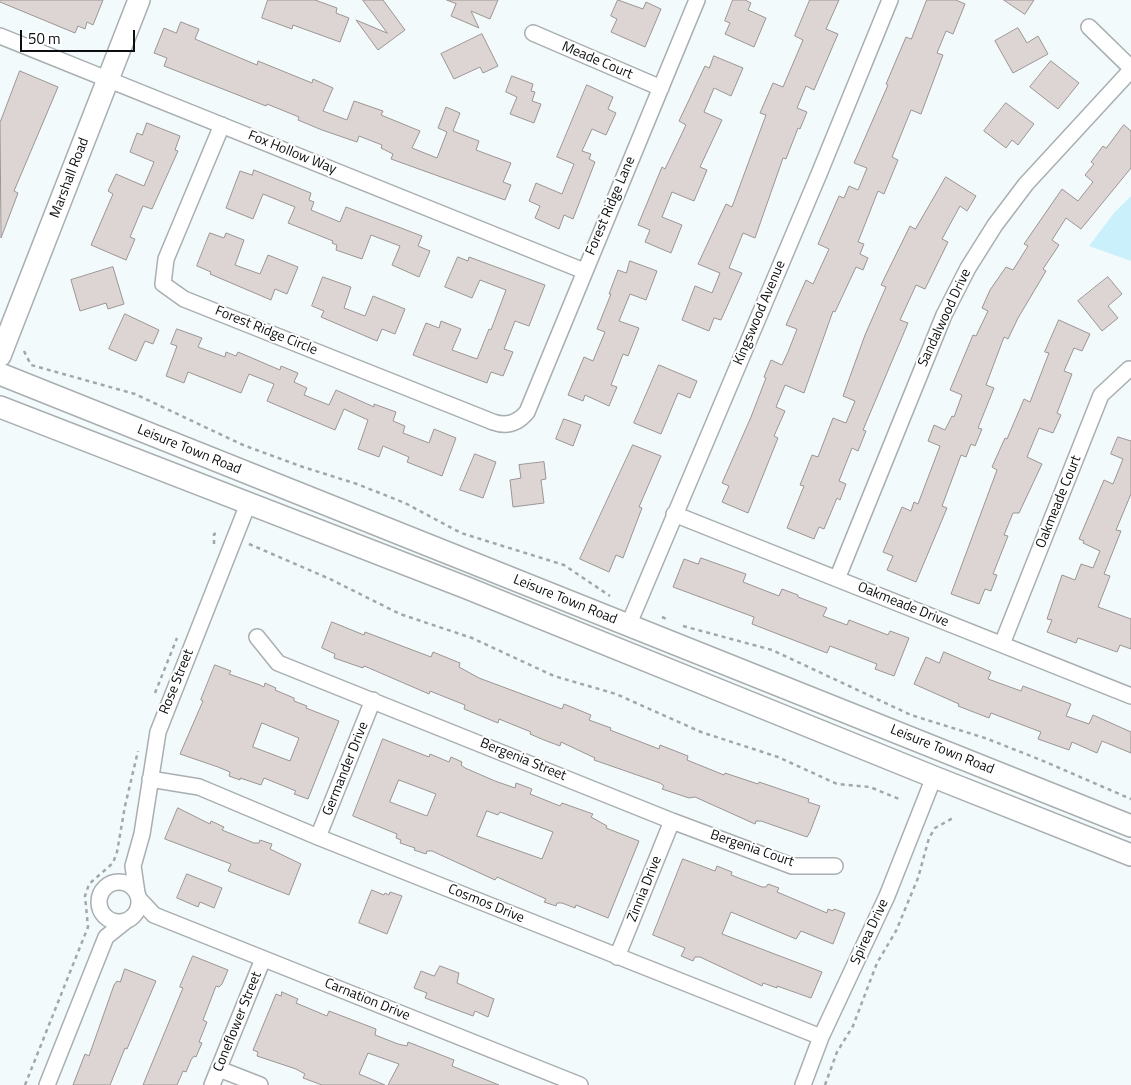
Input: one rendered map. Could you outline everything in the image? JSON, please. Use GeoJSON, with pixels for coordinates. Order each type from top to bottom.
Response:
{"type":"FeatureCollection","features":[{"type":"Feature","properties":{"kind":"main road","name":"Marshall Road"},"geometry":{"type":"LineString","coordinates":[[0,356],[140,0]]}},
{"type":"Feature","properties":{"kind":"main road","name":"Leisure Town Road"},"geometry":{"type":"LineString","coordinates":[[0,374],[1126,824]]}},
{"type":"Feature","properties":{"kind":"main road","name":"Leisure Town Road"},"geometry":{"type":"LineString","coordinates":[[0,407],[467,588],[1131,855]]}},
{"type":"Feature","properties":{"kind":"main road"},"geometry":{"type":"LineString","coordinates":[[467,588],[589,627],[608,629],[628,626]]}},
{"type":"Feature","properties":{"kind":"main road"},"geometry":{"type":"LineString","coordinates":[[934,777],[942,771],[956,772],[1126,824]]}},
{"type":"Feature","properties":{"kind":"street","name":"Forest Ridge Lane"},"geometry":{"type":"LineString","coordinates":[[527,412],[697,0]]}},
{"type":"Feature","properties":{"kind":"street","name":"Kingswood Avenue"},"geometry":{"type":"LineString","coordinates":[[628,626],[890,0]]}},
{"type":"Feature","properties":{"kind":"street"},"geometry":{"type":"LineString","coordinates":[[1089,27],[1131,69]]}},
{"type":"Feature","properties":{"kind":"street","name":"Meade Court"},"geometry":{"type":"LineString","coordinates":[[533,34],[661,88]]}},
{"type":"Feature","properties":{"kind":"street","name":"Fox Hollow Way"},"geometry":{"type":"LineString","coordinates":[[0,37],[109,79],[584,271]]}},
{"type":"Feature","properties":{"kind":"street","name":"Sandalwood Drive"},"geometry":{"type":"LineString","coordinates":[[837,579],[944,315],[968,268],[995,225],[1026,184],[1131,69]]}},
{"type":"Feature","properties":{"kind":"street","name":"Forest Ridge Circle"},"geometry":{"type":"LineString","coordinates":[[222,125],[166,259],[163,284],[184,299],[493,422],[502,425],[512,423],[521,419],[527,412]]}},
{"type":"Feature","properties":{"kind":"street","name":"Oakmeade Court"},"geometry":{"type":"LineString","coordinates":[[1002,644],[1101,395],[1129,369]]}},
{"type":"Feature","properties":{"kind":"street","name":"Rose Street"},"geometry":{"type":"LineString","coordinates":[[138,896],[133,866],[142,834],[158,732],[248,504]]}},
{"type":"Feature","properties":{"kind":"street","name":"Oakmeade Drive"},"geometry":{"type":"LineString","coordinates":[[674,514],[1131,696]]}},
{"type":"Feature","properties":{"kind":"street","name":"Bergenia Street"},"geometry":{"type":"LineString","coordinates":[[257,637],[278,663],[672,821]]}},
{"type":"Feature","properties":{"kind":"street","name":"Germander Drive"},"geometry":{"type":"LineString","coordinates":[[318,837],[373,700]]}},
{"type":"Feature","properties":{"kind":"street","name":"Spirea Drive"},"geometry":{"type":"LineString","coordinates":[[803,1085],[821,1037],[887,896],[934,777]]}},
{"type":"Feature","properties":{"kind":"street","name":"Cosmos Drive"},"geometry":{"type":"LineString","coordinates":[[150,779],[200,787],[318,837],[821,1037]]}},
{"type":"Feature","properties":{"kind":"street","name":"Bergenia Court"},"geometry":{"type":"LineString","coordinates":[[672,821],[792,866],[835,866]]}},
{"type":"Feature","properties":{"kind":"street","name":"Zinnia Drive"},"geometry":{"type":"LineString","coordinates":[[618,957],[672,821]]}},
{"type":"Feature","properties":{"kind":"street"},"geometry":{"type":"LineString","coordinates":[[106,937],[100,899],[110,884],[116,882],[133,866]]}},
{"type":"Feature","properties":{"kind":"street"},"geometry":{"type":"LineString","coordinates":[[47,1085],[106,937],[129,919],[139,906],[138,896],[128,884],[116,882]]}},
{"type":"Feature","properties":{"kind":"street","name":"Carnation Drive"},"geometry":{"type":"LineString","coordinates":[[138,896],[154,915],[580,1085]]}},
{"type":"Feature","properties":{"kind":"street"},"geometry":{"type":"LineString","coordinates":[[102,911],[112,920],[129,919]]}},
{"type":"Feature","properties":{"kind":"street","name":"Carnation Drive"},"geometry":{"type":"LineString","coordinates":[[129,919],[154,915]]}},
{"type":"Feature","properties":{"kind":"street","name":"Coneflower Street"},"geometry":{"type":"LineString","coordinates":[[212,1085],[263,959]]}},
{"type":"Feature","properties":{"kind":"street"},"geometry":{"type":"LineString","coordinates":[[219,1069],[260,1085]]}},
{"type":"Feature","properties":{"kind":"path"},"geometry":{"type":"LineString","coordinates":[[24,351],[31,365],[135,394],[243,444],[405,503],[461,533],[564,566],[610,596]]}},
{"type":"Feature","properties":{"kind":"path"},"geometry":{"type":"LineString","coordinates":[[211,552],[215,543],[214,534],[221,533]]}},
{"type":"Feature","properties":{"kind":"path"},"geometry":{"type":"LineString","coordinates":[[249,544],[330,579],[400,614],[472,638],[554,676],[616,694],[701,732],[778,757],[837,784],[870,787],[899,799]]}},
{"type":"Feature","properties":{"kind":"path"},"geometry":{"type":"LineString","coordinates":[[662,617],[670,621]]}},
{"type":"Feature","properties":{"kind":"path"},"geometry":{"type":"LineString","coordinates":[[678,625],[772,650],[911,715],[1023,753],[1131,799]]}},
{"type":"Feature","properties":{"kind":"path"},"geometry":{"type":"LineString","coordinates":[[153,700],[178,637]]}},
{"type":"Feature","properties":{"kind":"path"},"geometry":{"type":"LineString","coordinates":[[25,1085],[88,927],[85,896],[89,884],[113,863],[117,852],[139,747]]}},
{"type":"Feature","properties":{"kind":"path"},"geometry":{"type":"LineString","coordinates":[[943,817],[945,821]]}},
{"type":"Feature","properties":{"kind":"path"},"geometry":{"type":"LineString","coordinates":[[825,1085],[837,1052],[854,1026],[874,970],[903,913],[918,878],[929,838],[935,828],[953,818]]}},
{"type":"Feature","properties":{"kind":"shaded area"},"geometry":{"type":"Polygon","coordinates":[[[1131,196],[1131,261],[1089,246],[1114,213],[1131,196]]]}},
{"type":"Feature","properties":{"kind":"building"},"geometry":{"type":"Polygon","coordinates":[[[0,0],[103,0],[93,25],[87,22],[85,29],[78,26],[75,33],[0,2],[0,0]]]}},
{"type":"Feature","properties":{"kind":"building"},"geometry":{"type":"Polygon","coordinates":[[[268,0],[315,0],[337,8],[336,13],[349,18],[340,42],[293,25],[292,29],[262,18],[268,0]]]}},
{"type":"Feature","properties":{"kind":"building"},"geometry":{"type":"Polygon","coordinates":[[[363,0],[383,0],[405,30],[378,50],[356,20],[387,33],[363,0]]]}},
{"type":"Feature","properties":{"kind":"building"},"geometry":{"type":"Polygon","coordinates":[[[447,0],[498,0],[490,19],[471,11],[479,28],[451,16],[456,4],[447,0]]]}},
{"type":"Feature","properties":{"kind":"building"},"geometry":{"type":"Polygon","coordinates":[[[618,0],[643,9],[646,2],[661,9],[645,47],[611,32],[617,19],[611,16],[618,0]]]}},
{"type":"Feature","properties":{"kind":"building"},"geometry":{"type":"Polygon","coordinates":[[[733,0],[745,0],[751,3],[748,10],[766,18],[754,47],[725,34],[730,23],[725,21],[733,0]]]}},
{"type":"Feature","properties":{"kind":"building"},"geometry":{"type":"Polygon","coordinates":[[[810,0],[839,0],[826,29],[838,34],[814,90],[806,86],[797,108],[807,112],[800,129],[798,128],[786,159],[783,158],[755,238],[743,233],[729,268],[742,273],[721,320],[714,318],[709,331],[682,320],[695,286],[712,293],[720,273],[698,264],[726,204],[732,207],[766,115],[760,113],[773,83],[783,87],[803,40],[795,36],[810,0]]]}},
{"type":"Feature","properties":{"kind":"building"},"geometry":{"type":"Polygon","coordinates":[[[927,0],[956,0],[965,4],[953,34],[946,31],[937,53],[943,55],[921,114],[911,110],[892,157],[898,160],[884,194],[878,191],[858,242],[864,244],[860,254],[868,258],[863,270],[856,267],[835,312],[833,311],[804,393],[785,385],[776,407],[785,411],[774,436],[778,438],[748,513],[722,502],[729,486],[722,483],[751,417],[771,360],[782,365],[788,352],[797,329],[786,325],[806,280],[813,284],[829,249],[818,244],[839,196],[844,198],[849,186],[858,190],[867,168],[854,163],[888,85],[886,84],[906,37],[911,39],[927,0]]]}},
{"type":"Feature","properties":{"kind":"building"},"geometry":{"type":"Polygon","coordinates":[[[1004,0],[1034,0],[1025,14],[1004,0]]]}},
{"type":"Feature","properties":{"kind":"building"},"geometry":{"type":"Polygon","coordinates":[[[181,22],[199,29],[195,39],[257,65],[258,61],[312,83],[313,79],[333,88],[323,111],[347,120],[354,101],[383,111],[381,115],[420,131],[412,148],[437,158],[447,132],[438,128],[446,107],[460,113],[453,131],[479,141],[476,150],[511,163],[503,182],[511,185],[505,200],[391,159],[393,154],[381,148],[382,145],[359,136],[357,142],[322,130],[298,120],[299,117],[267,104],[266,106],[164,66],[167,58],[154,53],[164,28],[176,33],[181,22]]]}},
{"type":"Feature","properties":{"kind":"building"},"geometry":{"type":"Polygon","coordinates":[[[1018,28],[1027,43],[1038,36],[1048,54],[1013,73],[995,41],[1018,28]]]}},
{"type":"Feature","properties":{"kind":"building"},"geometry":{"type":"Polygon","coordinates":[[[482,34],[498,66],[483,73],[480,67],[454,79],[441,54],[482,34]]]}},
{"type":"Feature","properties":{"kind":"building"},"geometry":{"type":"Polygon","coordinates":[[[714,56],[743,68],[731,96],[714,88],[704,112],[722,120],[700,167],[707,170],[694,201],[672,192],[662,217],[682,225],[671,253],[645,242],[650,230],[638,225],[662,167],[665,169],[686,125],[679,121],[705,66],[709,68],[714,56]]]}},
{"type":"Feature","properties":{"kind":"building"},"geometry":{"type":"Polygon","coordinates":[[[1051,61],[1079,83],[1058,109],[1030,87],[1051,61]]]}},
{"type":"Feature","properties":{"kind":"building"},"geometry":{"type":"Polygon","coordinates":[[[20,71],[58,87],[14,191],[18,193],[1,238],[0,123],[20,71]]]}},
{"type":"Feature","properties":{"kind":"building"},"geometry":{"type":"Polygon","coordinates":[[[512,76],[533,84],[531,91],[535,92],[532,101],[541,104],[534,123],[510,114],[517,97],[506,92],[512,76]]]}},
{"type":"Feature","properties":{"kind":"building"},"geometry":{"type":"Polygon","coordinates":[[[587,85],[613,97],[608,109],[616,113],[606,135],[592,129],[582,151],[591,154],[589,159],[595,162],[573,219],[564,215],[559,229],[535,218],[540,206],[529,201],[536,183],[562,194],[574,164],[557,157],[587,85]]]}},
{"type":"Feature","properties":{"kind":"building"},"geometry":{"type":"Polygon","coordinates":[[[1006,103],[1034,124],[1018,145],[1012,140],[1006,148],[984,131],[1006,103]]]}},
{"type":"Feature","properties":{"kind":"building"},"geometry":{"type":"Polygon","coordinates":[[[147,123],[180,136],[175,150],[178,151],[152,209],[143,206],[130,237],[135,239],[126,260],[91,245],[113,194],[108,191],[116,174],[144,186],[154,162],[130,152],[137,133],[142,135],[147,123]]]}},
{"type":"Feature","properties":{"kind":"building"},"geometry":{"type":"Polygon","coordinates":[[[1124,125],[1131,131],[1131,168],[1081,229],[1066,218],[1052,240],[1059,245],[1043,269],[1046,271],[1018,318],[1008,339],[1004,337],[986,385],[994,388],[978,428],[982,429],[975,446],[971,444],[966,457],[961,455],[942,506],[947,508],[916,582],[887,570],[893,556],[883,552],[902,507],[911,511],[914,502],[918,504],[940,446],[928,441],[934,425],[945,430],[952,416],[954,417],[962,395],[950,390],[973,335],[976,336],[988,311],[982,308],[990,290],[1006,267],[1013,270],[1028,246],[1024,244],[1062,189],[1078,201],[1093,182],[1085,175],[1094,164],[1091,162],[1103,146],[1106,148],[1124,125]]]}},
{"type":"Feature","properties":{"kind":"building"},"geometry":{"type":"Polygon","coordinates":[[[254,170],[311,193],[309,200],[314,202],[311,210],[340,222],[346,207],[422,236],[418,246],[430,251],[419,277],[392,265],[400,246],[371,235],[362,259],[336,250],[337,245],[332,243],[333,241],[288,223],[295,207],[263,194],[253,219],[226,208],[240,171],[252,175],[254,170]]]}},
{"type":"Feature","properties":{"kind":"building"},"geometry":{"type":"Polygon","coordinates":[[[946,177],[976,196],[967,211],[960,206],[942,239],[948,242],[925,289],[916,285],[900,320],[908,323],[863,430],[866,431],[858,451],[852,448],[839,481],[846,484],[840,500],[837,498],[824,529],[819,527],[814,539],[787,528],[804,486],[800,485],[812,455],[818,457],[833,418],[846,423],[855,401],[843,396],[865,335],[886,287],[881,285],[910,226],[915,229],[946,177]]]}},
{"type":"Feature","properties":{"kind":"building"},"geometry":{"type":"Polygon","coordinates":[[[210,233],[224,238],[226,233],[244,240],[235,265],[260,274],[268,255],[298,267],[287,294],[275,289],[271,300],[210,274],[211,272],[197,266],[210,233]]]}},
{"type":"Feature","properties":{"kind":"building"},"geometry":{"type":"Polygon","coordinates":[[[458,257],[468,261],[469,257],[545,285],[529,326],[515,321],[504,349],[513,352],[503,376],[491,372],[487,383],[413,355],[426,323],[439,328],[441,321],[461,329],[452,350],[477,359],[489,329],[491,330],[506,290],[480,280],[472,298],[445,287],[458,257]]]}},
{"type":"Feature","properties":{"kind":"building"},"geometry":{"type":"Polygon","coordinates":[[[630,261],[657,271],[646,300],[630,294],[619,321],[639,328],[628,356],[623,354],[611,385],[617,387],[609,406],[585,395],[583,401],[568,395],[584,357],[593,361],[605,332],[597,329],[611,294],[609,294],[618,270],[626,273],[630,261]]]}},
{"type":"Feature","properties":{"kind":"building"},"geometry":{"type":"Polygon","coordinates":[[[113,267],[124,304],[108,309],[106,303],[80,311],[71,280],[113,267]]]}},
{"type":"Feature","properties":{"kind":"building"},"geometry":{"type":"Polygon","coordinates":[[[323,277],[351,287],[344,308],[365,316],[373,296],[405,309],[395,334],[382,329],[377,341],[321,317],[324,311],[312,306],[323,277]]]}},
{"type":"Feature","properties":{"kind":"building"},"geometry":{"type":"Polygon","coordinates":[[[1108,277],[1122,294],[1108,306],[1118,318],[1102,331],[1078,301],[1108,277]]]}},
{"type":"Feature","properties":{"kind":"building"},"geometry":{"type":"Polygon","coordinates":[[[125,314],[159,330],[153,344],[145,341],[136,361],[109,349],[125,314]]]}},
{"type":"Feature","properties":{"kind":"building"},"geometry":{"type":"Polygon","coordinates":[[[1059,320],[1090,334],[1082,351],[1074,348],[1064,371],[1072,374],[1057,413],[1061,415],[1053,433],[1039,428],[1027,457],[1042,464],[1019,513],[1013,513],[1004,535],[1008,536],[993,574],[997,575],[991,591],[985,589],[979,604],[951,594],[997,470],[992,467],[1005,438],[1007,439],[1024,399],[1030,402],[1049,353],[1045,352],[1059,320]]]}},
{"type":"Feature","properties":{"kind":"building"},"geometry":{"type":"Polygon","coordinates":[[[177,329],[202,338],[198,347],[225,357],[226,352],[236,356],[238,352],[280,370],[281,366],[298,373],[294,382],[307,388],[304,395],[329,405],[336,390],[374,407],[374,404],[396,412],[393,421],[405,426],[403,433],[429,443],[434,429],[456,438],[442,476],[407,462],[409,457],[383,446],[379,457],[358,449],[368,420],[344,409],[335,430],[267,401],[274,384],[249,374],[241,393],[188,372],[184,383],[166,376],[177,346],[171,344],[177,329]]]}},
{"type":"Feature","properties":{"kind":"building"},"geometry":{"type":"Polygon","coordinates":[[[659,365],[697,381],[690,398],[678,393],[661,434],[634,423],[659,365]]]}},
{"type":"Feature","properties":{"kind":"building"},"geometry":{"type":"Polygon","coordinates":[[[564,419],[581,425],[573,446],[556,439],[564,419]]]}},
{"type":"Feature","properties":{"kind":"building"},"geometry":{"type":"Polygon","coordinates":[[[1118,437],[1131,441],[1131,494],[1116,530],[1121,531],[1104,574],[1110,576],[1098,607],[1131,619],[1131,649],[1120,645],[1117,652],[1078,638],[1076,643],[1047,632],[1052,620],[1047,619],[1062,575],[1075,580],[1081,564],[1093,568],[1100,551],[1079,539],[1104,480],[1113,484],[1123,459],[1111,454],[1118,437]]]}},
{"type":"Feature","properties":{"kind":"building"},"geometry":{"type":"Polygon","coordinates":[[[633,445],[661,456],[639,507],[642,508],[623,558],[616,555],[609,572],[580,559],[633,445]]]}},
{"type":"Feature","properties":{"kind":"building"},"geometry":{"type":"Polygon","coordinates":[[[475,454],[496,462],[483,498],[460,490],[475,454]]]}},
{"type":"Feature","properties":{"kind":"building"},"geometry":{"type":"Polygon","coordinates":[[[544,462],[546,479],[541,480],[544,503],[513,507],[510,480],[521,478],[519,465],[544,462]]]}},
{"type":"Feature","properties":{"kind":"building"},"geometry":{"type":"Polygon","coordinates":[[[701,558],[746,574],[743,582],[779,596],[782,589],[827,608],[823,616],[847,625],[849,620],[888,635],[890,631],[909,638],[894,676],[875,669],[877,664],[830,646],[827,653],[752,624],[754,617],[673,587],[684,559],[698,564],[701,558]]]}},
{"type":"Feature","properties":{"kind":"building"},"geometry":{"type":"Polygon","coordinates":[[[332,622],[364,635],[365,632],[431,657],[433,652],[460,663],[459,667],[479,678],[562,709],[564,704],[591,715],[589,720],[611,728],[610,730],[659,749],[660,745],[688,756],[687,760],[724,775],[725,773],[758,784],[759,782],[809,799],[808,802],[820,806],[810,832],[807,837],[761,821],[756,821],[755,824],[695,797],[689,798],[662,789],[664,786],[660,783],[594,760],[595,758],[561,742],[560,746],[499,719],[498,723],[464,709],[465,705],[430,691],[429,694],[364,666],[363,668],[334,658],[335,654],[322,648],[332,622]]]}},
{"type":"Feature","properties":{"kind":"building"},"geometry":{"type":"Polygon","coordinates":[[[944,652],[991,672],[988,679],[1021,691],[1023,686],[1071,704],[1066,716],[1089,724],[1093,715],[1131,732],[1131,753],[1102,741],[1097,753],[1072,742],[1069,750],[1038,739],[1041,732],[991,713],[989,718],[958,706],[959,704],[914,684],[926,657],[939,663],[944,652]]]}},
{"type":"Feature","properties":{"kind":"building"},"geometry":{"type":"Polygon","coordinates":[[[215,665],[231,671],[229,674],[264,687],[265,683],[276,688],[275,690],[294,698],[294,701],[307,706],[306,708],[339,721],[308,799],[294,794],[296,791],[264,778],[261,785],[240,778],[240,780],[229,776],[230,772],[180,754],[203,701],[201,700],[215,665]],[[262,723],[253,747],[290,761],[299,738],[262,723]]]}},
{"type":"Feature","properties":{"kind":"building"},"geometry":{"type":"Polygon","coordinates":[[[383,739],[429,757],[430,754],[449,762],[451,757],[462,762],[461,765],[465,768],[495,781],[515,788],[516,783],[532,789],[530,794],[560,806],[562,803],[593,814],[591,817],[607,826],[606,828],[639,841],[608,918],[576,905],[575,908],[562,903],[557,903],[556,906],[544,902],[546,899],[497,877],[495,880],[432,851],[427,851],[426,854],[414,850],[415,848],[400,843],[401,840],[396,838],[397,834],[353,816],[383,739]],[[399,780],[390,802],[427,816],[436,794],[399,780]],[[487,811],[477,836],[542,859],[553,832],[500,812],[498,815],[487,811]]]}},
{"type":"Feature","properties":{"kind":"building"},"geometry":{"type":"Polygon","coordinates":[[[178,808],[210,824],[211,821],[224,827],[222,830],[254,843],[259,843],[260,840],[272,844],[270,849],[301,864],[289,895],[228,871],[231,864],[165,839],[178,808]]]}},
{"type":"Feature","properties":{"kind":"building"},"geometry":{"type":"Polygon","coordinates":[[[683,859],[715,871],[717,866],[732,872],[731,875],[762,887],[766,887],[768,884],[779,888],[777,892],[827,913],[828,909],[833,911],[834,909],[845,913],[833,944],[801,931],[796,939],[731,912],[722,934],[822,972],[811,998],[777,986],[777,988],[763,983],[762,986],[700,957],[695,957],[693,961],[681,956],[685,948],[653,935],[683,859]]]}},
{"type":"Feature","properties":{"kind":"building"},"geometry":{"type":"Polygon","coordinates":[[[187,874],[222,888],[214,908],[200,902],[198,907],[177,898],[187,874]]]}},
{"type":"Feature","properties":{"kind":"building"},"geometry":{"type":"Polygon","coordinates":[[[372,890],[384,895],[385,893],[389,895],[390,892],[402,896],[387,934],[359,923],[372,890]]]}},
{"type":"Feature","properties":{"kind":"building"},"geometry":{"type":"Polygon","coordinates":[[[193,956],[228,970],[222,984],[219,987],[216,986],[203,1020],[207,1022],[199,1042],[202,1043],[196,1057],[194,1056],[191,1060],[186,1072],[183,1071],[177,1085],[143,1085],[183,988],[180,987],[193,956]]]}},
{"type":"Feature","properties":{"kind":"building"},"geometry":{"type":"Polygon","coordinates":[[[440,966],[459,973],[457,983],[494,999],[488,1017],[475,1011],[473,1016],[425,998],[427,993],[414,988],[421,971],[434,976],[440,966]]]}},
{"type":"Feature","properties":{"kind":"building"},"geometry":{"type":"Polygon","coordinates":[[[125,969],[156,981],[127,1049],[125,1048],[110,1085],[73,1085],[85,1054],[89,1056],[114,985],[117,981],[120,982],[125,969]]]}},
{"type":"Feature","properties":{"kind":"building"},"geometry":{"type":"Polygon","coordinates":[[[282,992],[298,999],[296,1003],[327,1016],[329,1011],[376,1029],[375,1035],[407,1046],[408,1042],[454,1060],[452,1066],[499,1085],[388,1085],[399,1064],[368,1053],[359,1074],[385,1085],[322,1085],[303,1078],[305,1074],[296,1069],[257,1056],[258,1052],[253,1050],[276,994],[281,996],[282,992]]]}}]}
